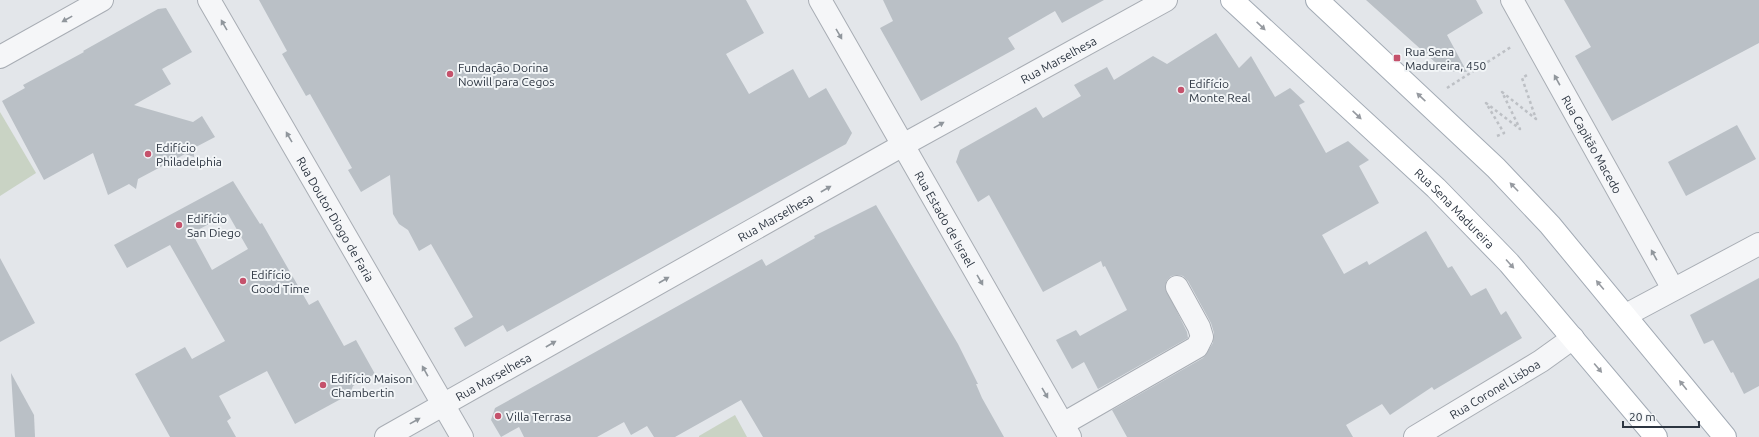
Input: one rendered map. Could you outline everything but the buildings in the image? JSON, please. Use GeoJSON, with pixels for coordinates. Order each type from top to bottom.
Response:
{"type":"FeatureCollection","features":[{"type":"Feature","properties":{"kind":"main road","name":"Rua Sena Madureira"},"geometry":{"type":"LineString","coordinates":[[1232,0],[1436,188],[1509,263],[1656,437]]}},
{"type":"Feature","properties":{"kind":"main road"},"geometry":{"type":"LineString","coordinates":[[1317,0],[1496,168],[1550,224],[1725,437]]}},
{"type":"Feature","properties":{"kind":"street"},"geometry":{"type":"LineString","coordinates":[[0,57],[102,0]]}},
{"type":"Feature","properties":{"kind":"street","name":"Rua Doutor Diogo de Faria"},"geometry":{"type":"LineString","coordinates":[[209,0],[462,437]]}},
{"type":"Feature","properties":{"kind":"street","name":"Rua Estado de Israel"},"geometry":{"type":"LineString","coordinates":[[820,0],[1066,431]]}},
{"type":"Feature","properties":{"kind":"street","name":"Rua Marselhesa"},"geometry":{"type":"LineString","coordinates":[[386,437],[903,145],[1166,0]]}},
{"type":"Feature","properties":{"kind":"street","name":"Rua Capitão Macedo"},"geometry":{"type":"LineString","coordinates":[[1512,0],[1673,289]]}},
{"type":"Feature","properties":{"kind":"street"},"geometry":{"type":"LineString","coordinates":[[1626,315],[1759,244]]}},
{"type":"Feature","properties":{"kind":"street"},"geometry":{"type":"LineString","coordinates":[[1066,431],[1197,347],[1202,337],[1199,326],[1177,287]]}},
{"type":"Feature","properties":{"kind":"street","name":"Rua Coronel Lisboa"},"geometry":{"type":"LineString","coordinates":[[1429,433],[1541,361],[1573,338]]}},
{"type":"Feature","properties":{"kind":"path"},"geometry":{"type":"LineString","coordinates":[[1447,88],[1511,47]]}},
{"type":"Feature","properties":{"kind":"path"},"geometry":{"type":"LineString","coordinates":[[1498,136],[1504,133],[1486,103],[1520,129],[1502,92],[1536,119],[1522,78],[1528,74]]}},
{"type":"Feature","properties":{"kind":"green space"},"geometry":{"type":"Polygon","coordinates":[[[0,112],[36,173],[0,196],[0,112]]]}},
{"type":"Feature","properties":{"kind":"green space"},"geometry":{"type":"Polygon","coordinates":[[[735,415],[747,437],[699,437],[699,436],[735,415]]]}},
{"type":"Feature","properties":{"kind":"place","name":"Rua Sena Madureira, 450"},"geometry":{"type":"Point","coordinates":[1397,58]}},
{"type":"Feature","properties":{"kind":"place","name":"Fundação Dorina Nowill para Cegos"},"geometry":{"type":"Point","coordinates":[450,74]}},
{"type":"Feature","properties":{"kind":"place","name":"Edifício Monte Real"},"geometry":{"type":"Point","coordinates":[1181,90]}},
{"type":"Feature","properties":{"kind":"place","name":"Edifício Philadelphia"},"geometry":{"type":"Point","coordinates":[148,154]}},
{"type":"Feature","properties":{"kind":"place","name":"Edifício San Diego"},"geometry":{"type":"Point","coordinates":[179,225]}},
{"type":"Feature","properties":{"kind":"place","name":"Edifício Good Time"},"geometry":{"type":"Point","coordinates":[243,281]}},
{"type":"Feature","properties":{"kind":"place","name":"Edifício Maison Chambertin"},"geometry":{"type":"Point","coordinates":[323,385]}},
{"type":"Feature","properties":{"kind":"place","name":"Villa Terrasa"},"geometry":{"type":"Point","coordinates":[498,416]}}]}
